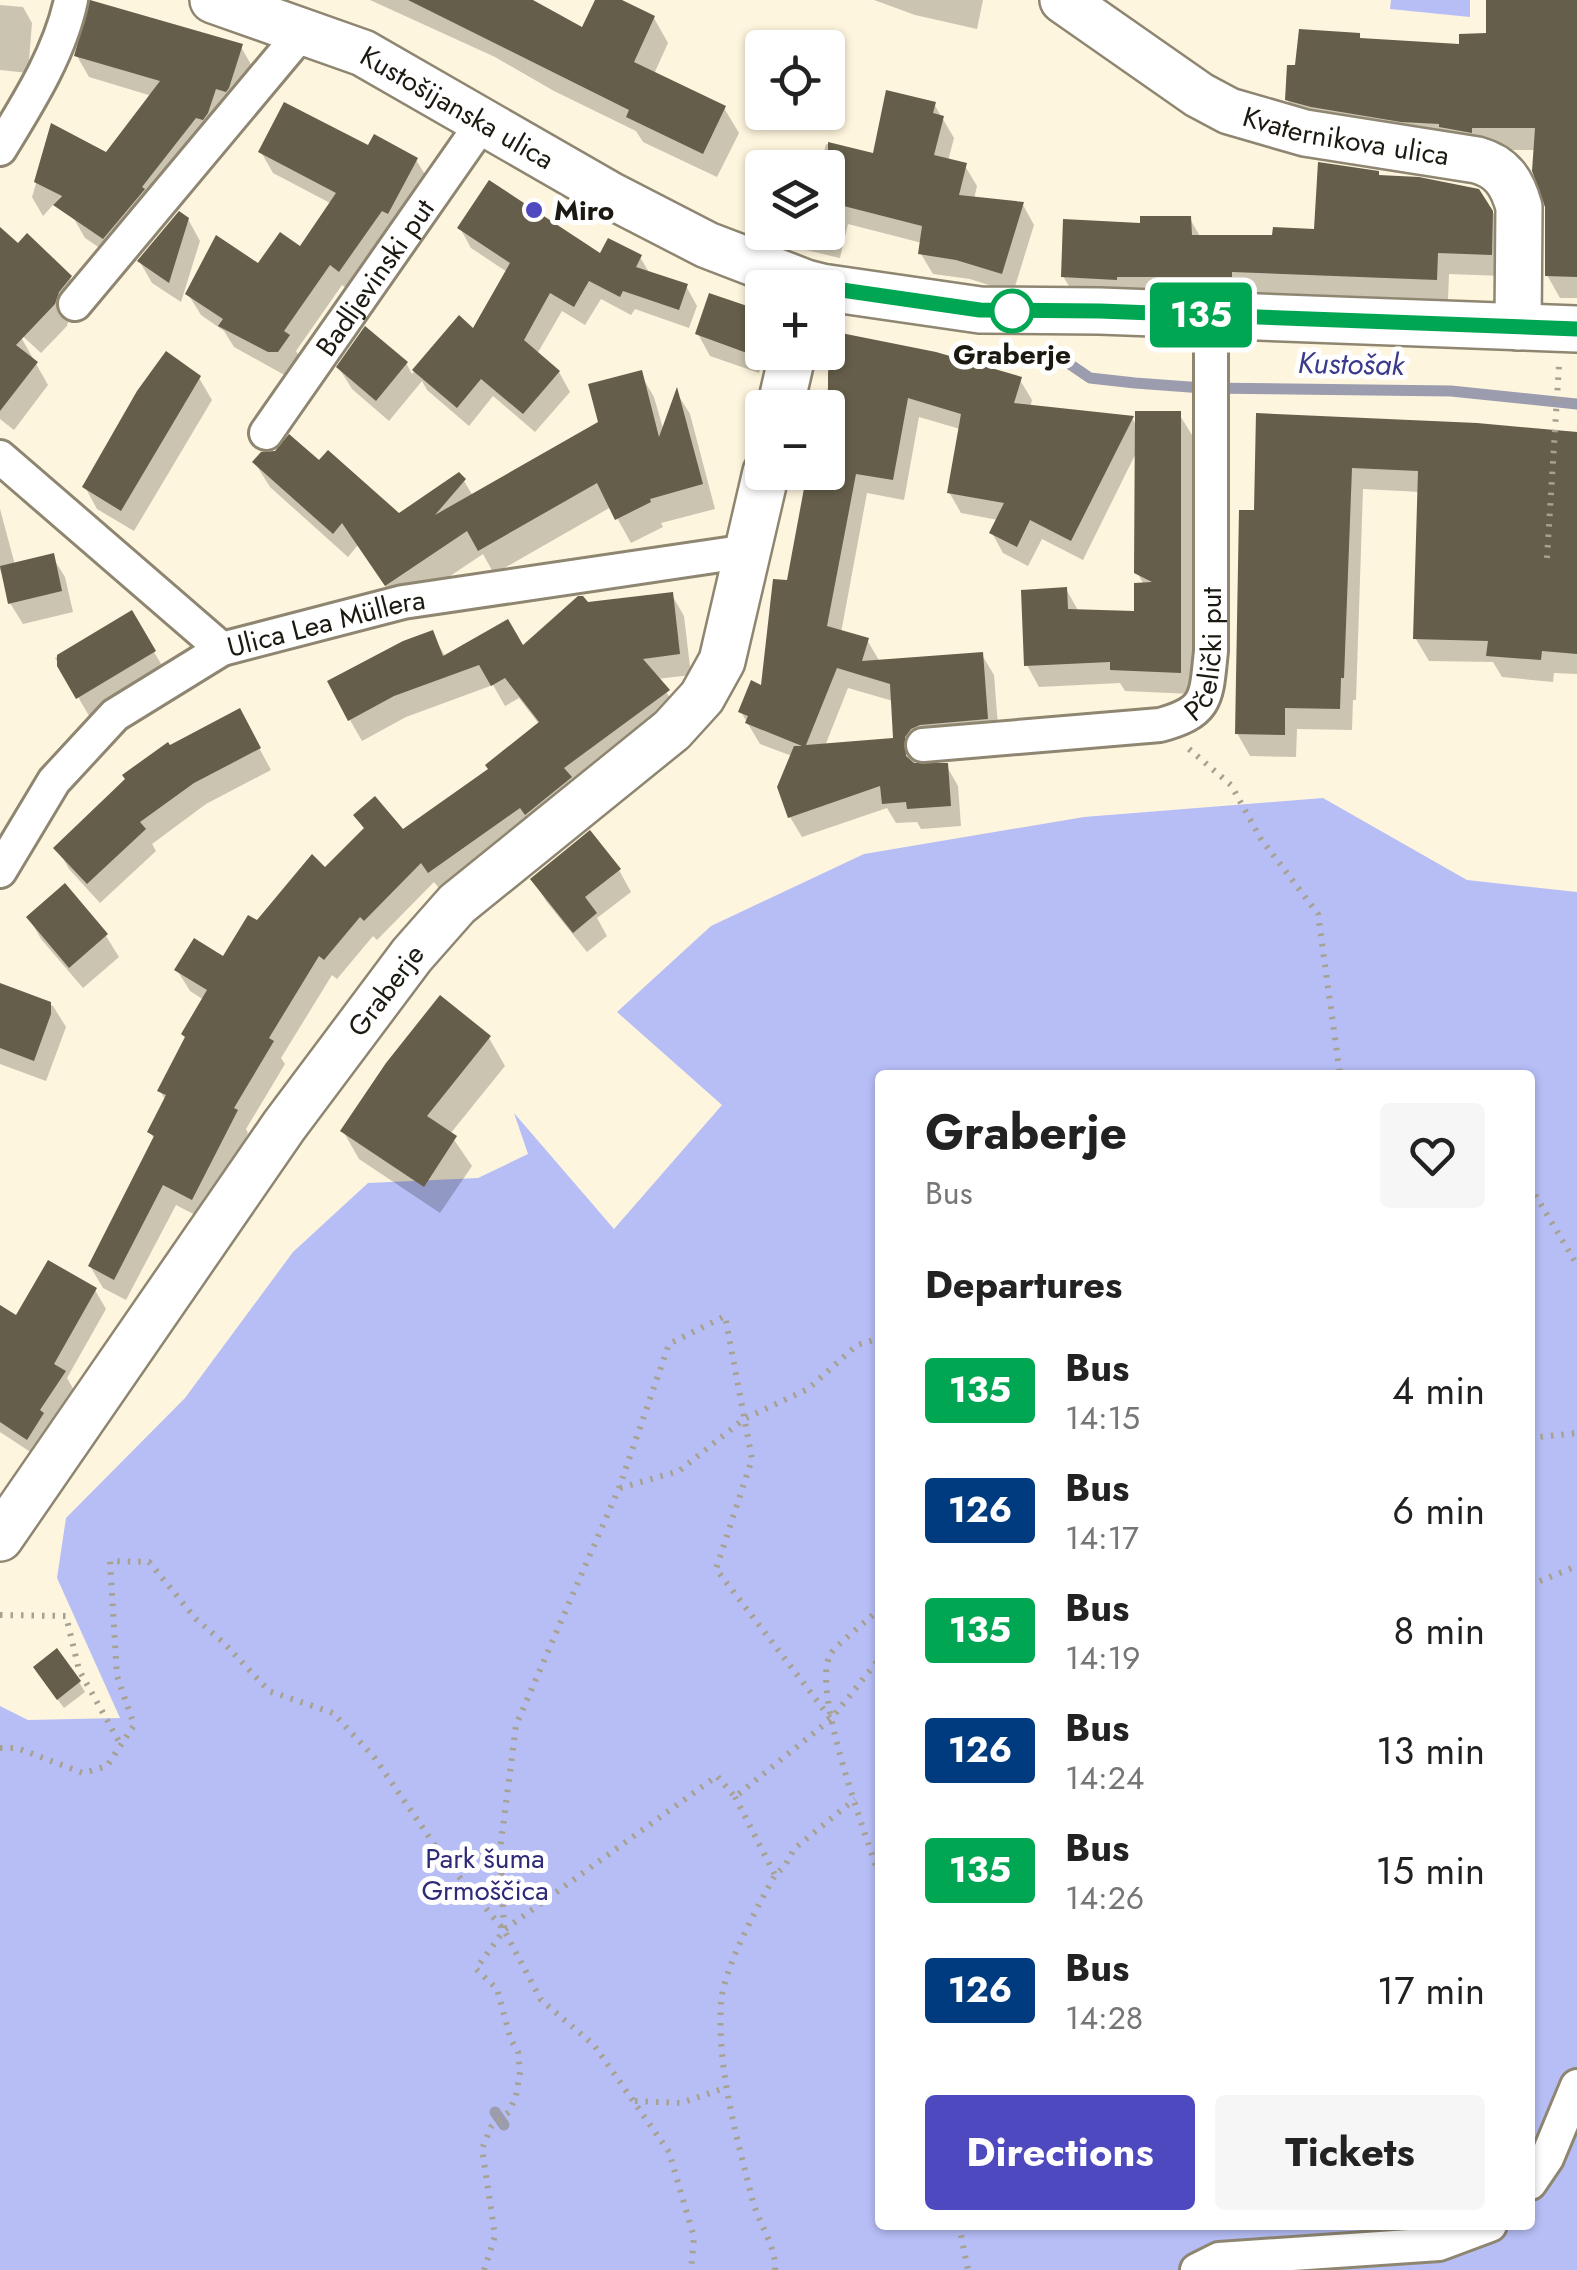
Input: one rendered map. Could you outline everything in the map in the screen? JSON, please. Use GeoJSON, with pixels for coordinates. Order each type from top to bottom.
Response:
{"type":"FeatureCollection","features":[{"type":"Feature","properties":{"kind":"street"},"geometry":{"type":"LineString","coordinates":[[0,149],[32,95],[66,22],[71,0]]}},
{"type":"Feature","properties":{"kind":"street","name":"Kustošijanska ulica"},"geometry":{"type":"LineString","coordinates":[[213,0],[362,53],[706,246],[770,270]]}},
{"type":"Feature","properties":{"kind":"street","name":"Kvaternikova ulica"},"geometry":{"type":"LineString","coordinates":[[1063,0],[1199,95],[1229,111],[1304,133],[1476,160],[1500,170],[1514,188],[1519,207],[1518,327]]}},
{"type":"Feature","properties":{"kind":"street"},"geometry":{"type":"LineString","coordinates":[[75,304],[304,30]]}},
{"type":"Feature","properties":{"kind":"street","name":"Badljevinski put"},"geometry":{"type":"LineString","coordinates":[[266,433],[483,122]]}},
{"type":"Feature","properties":{"kind":"street","name":"Kustošijanska ulica"},"geometry":{"type":"LineString","coordinates":[[845,291],[980,310],[1577,328]]}},
{"type":"Feature","properties":{"kind":"street","name":"Pčelički put"},"geometry":{"type":"LineString","coordinates":[[924,746],[1160,725],[1187,718],[1206,697],[1211,652],[1212,316]]}},
{"type":"Feature","properties":{"kind":"street"},"geometry":{"type":"LineString","coordinates":[[0,457],[222,649]]}},
{"type":"Feature","properties":{"kind":"street","name":"Graberje"},"geometry":{"type":"LineString","coordinates":[[0,1538],[284,1126],[412,955],[457,904],[672,730],[702,697],[722,661],[762,490]]}},
{"type":"Feature","properties":{"kind":"street","name":"Ulica Lea Müllera"},"geometry":{"type":"LineString","coordinates":[[0,871],[54,782],[115,715],[222,649],[404,602],[748,551]]}},
{"type":"Feature","properties":{"kind":"street"},"geometry":{"type":"LineString","coordinates":[[1535,2176],[1547,2158],[1577,2086]]}},
{"type":"Feature","properties":{"kind":"street"},"geometry":{"type":"LineString","coordinates":[[1197,2270],[1219,2259],[1440,2244],[1477,2230]]}},
{"type":"Feature","properties":{"kind":"path"},"geometry":{"type":"LineString","coordinates":[[1547,558],[1558,378]]}},
{"type":"Feature","properties":{"kind":"path"},"geometry":{"type":"LineString","coordinates":[[1160,725],[1232,785],[1260,840],[1318,914],[1339,1070]]}},
{"type":"Feature","properties":{"kind":"path"},"geometry":{"type":"LineString","coordinates":[[1535,1194],[1577,1265]]}},
{"type":"Feature","properties":{"kind":"path"},"geometry":{"type":"LineString","coordinates":[[504,1930],[500,1850],[516,1726],[619,1488],[669,1344],[725,1316],[752,1459],[716,1569],[831,1719]]}},
{"type":"Feature","properties":{"kind":"path"},"geometry":{"type":"LineString","coordinates":[[619,1488],[679,1470],[744,1419],[808,1388],[857,1344],[875,1339]]}},
{"type":"Feature","properties":{"kind":"path"},"geometry":{"type":"LineString","coordinates":[[1535,1437],[1577,1433]]}},
{"type":"Feature","properties":{"kind":"path"},"geometry":{"type":"LineString","coordinates":[[0,1748],[18,1748],[83,1773],[107,1766],[134,1725],[117,1676],[110,1561],[148,1562],[196,1619],[269,1691],[334,1713],[374,1756],[445,1860],[504,1930],[541,2000],[594,2045],[668,2152],[694,2237],[691,2270]]}},
{"type":"Feature","properties":{"kind":"path"},"geometry":{"type":"LineString","coordinates":[[1535,1583],[1577,1566]]}},
{"type":"Feature","properties":{"kind":"path"},"geometry":{"type":"LineString","coordinates":[[875,1613],[830,1654],[826,1684],[831,1719],[875,1863]]}},
{"type":"Feature","properties":{"kind":"path"},"geometry":{"type":"LineString","coordinates":[[0,1614],[66,1616],[79,1670],[122,1746]]}},
{"type":"Feature","properties":{"kind":"path"},"geometry":{"type":"LineString","coordinates":[[735,1797],[831,1719],[875,1664]]}},
{"type":"Feature","properties":{"kind":"path"},"geometry":{"type":"LineString","coordinates":[[484,2270],[496,2236],[482,2148],[491,2126],[509,2112],[520,2072],[518,2052],[497,1989],[476,1969],[504,1930],[716,1776],[735,1797],[775,1875]]}},
{"type":"Feature","properties":{"kind":"path"},"geometry":{"type":"LineString","coordinates":[[774,2270],[776,2260],[756,2216],[725,2088],[721,1998],[739,1947],[775,1875],[794,1849],[855,1799]]}},
{"type":"Feature","properties":{"kind":"path"},"geometry":{"type":"LineString","coordinates":[[635,2101],[681,2103],[725,2088]]}},
{"type":"Feature","properties":{"kind":"path"},"geometry":{"type":"LineString","coordinates":[[960,2230],[968,2270]]}},
{"type":"Feature","properties":{"kind":"green space"},"geometry":{"type":"Polygon","coordinates":[[[1391,0],[1470,0],[1470,17],[1390,9],[1391,0]]]}},
{"type":"Feature","properties":{"kind":"green space","name":"Park šuma Grmoščica"},"geometry":{"type":"Polygon","coordinates":[[[1323,798],[1467,880],[1577,892],[1577,2270],[0,2270],[0,1706],[28,1720],[120,1718],[57,1578],[66,1518],[185,1398],[293,1252],[368,1183],[478,1178],[528,1154],[514,1113],[614,1229],[722,1105],[617,1012],[711,926],[864,854],[1084,817],[1323,798]]]}},
{"type":"Feature","properties":{"kind":"building"},"geometry":{"type":"Polygon","coordinates":[[[90,0],[243,44],[229,88],[226,92],[216,89],[203,120],[196,118],[103,239],[53,205],[62,196],[34,182],[51,123],[106,152],[160,81],[74,56],[90,0]]]}},
{"type":"Feature","properties":{"kind":"building"},"geometry":{"type":"Polygon","coordinates":[[[408,0],[533,0],[582,27],[595,0],[622,0],[655,16],[634,62],[726,106],[703,154],[626,117],[629,110],[408,0]]]}},
{"type":"Feature","properties":{"kind":"building"},"geometry":{"type":"Polygon","coordinates":[[[1486,0],[1577,0],[1577,277],[1545,276],[1545,207],[1532,171],[1535,128],[1472,128],[1472,133],[1439,124],[1401,122],[1285,100],[1287,65],[1295,65],[1299,29],[1360,33],[1360,38],[1459,44],[1459,34],[1486,33],[1486,0]]]}},
{"type":"Feature","properties":{"kind":"building"},"geometry":{"type":"Polygon","coordinates":[[[886,90],[936,102],[933,113],[944,116],[934,155],[967,163],[959,195],[1024,202],[1002,274],[918,254],[922,226],[845,206],[845,150],[828,150],[828,142],[873,153],[886,90]]]}},
{"type":"Feature","properties":{"kind":"building"},"geometry":{"type":"Polygon","coordinates":[[[284,102],[368,145],[374,134],[418,158],[388,214],[382,211],[339,272],[330,265],[284,331],[290,335],[278,352],[268,352],[218,326],[223,319],[185,294],[216,235],[258,263],[280,232],[300,246],[336,193],[258,152],[284,102]]]}},
{"type":"Feature","properties":{"kind":"building"},"geometry":{"type":"Polygon","coordinates":[[[1318,162],[1479,189],[1493,211],[1492,255],[1438,253],[1437,280],[1232,272],[1232,277],[1061,277],[1063,219],[1140,223],[1140,216],[1191,216],[1192,235],[1272,235],[1273,227],[1314,229],[1318,162]]]}},
{"type":"Feature","properties":{"kind":"building"},"geometry":{"type":"Polygon","coordinates":[[[489,180],[600,253],[608,238],[642,255],[636,267],[688,284],[679,310],[623,291],[620,297],[589,281],[574,307],[550,293],[524,340],[560,371],[523,414],[481,379],[457,408],[412,370],[459,315],[473,328],[510,263],[457,228],[489,180]]]}},
{"type":"Feature","properties":{"kind":"building"},"geometry":{"type":"Polygon","coordinates":[[[179,211],[189,218],[169,283],[137,261],[179,211]]]}},
{"type":"Feature","properties":{"kind":"building"},"geometry":{"type":"Polygon","coordinates":[[[0,227],[18,243],[27,233],[72,276],[55,304],[16,345],[38,362],[0,411],[0,227]]]}},
{"type":"Feature","properties":{"kind":"building"},"geometry":{"type":"Polygon","coordinates":[[[709,293],[745,305],[745,352],[695,334],[709,293]]]}},
{"type":"Feature","properties":{"kind":"building"},"geometry":{"type":"Polygon","coordinates":[[[365,326],[408,362],[376,401],[336,367],[365,326]]]}},
{"type":"Feature","properties":{"kind":"building"},"geometry":{"type":"Polygon","coordinates":[[[845,334],[936,352],[1022,377],[1014,403],[1134,416],[1071,541],[1030,520],[1017,547],[989,533],[1004,503],[947,493],[961,414],[908,398],[893,480],[856,474],[827,626],[869,638],[862,661],[983,652],[988,719],[920,725],[905,737],[906,756],[914,763],[948,763],[951,806],[907,809],[906,802],[882,804],[880,786],[788,818],[777,787],[794,746],[802,746],[745,723],[748,716],[738,712],[751,680],[761,685],[773,579],[787,580],[804,490],[845,490],[845,390],[828,390],[828,370],[845,370],[845,334]],[[837,668],[806,745],[893,738],[890,684],[837,668]]]}},
{"type":"Feature","properties":{"kind":"building"},"geometry":{"type":"Polygon","coordinates":[[[166,351],[201,376],[121,511],[82,487],[137,391],[166,351]]]}},
{"type":"Feature","properties":{"kind":"building"},"geometry":{"type":"Polygon","coordinates":[[[642,370],[659,437],[677,387],[703,484],[650,499],[651,502],[615,520],[597,483],[478,551],[467,531],[385,586],[342,523],[333,534],[252,462],[261,452],[275,451],[289,434],[319,460],[328,450],[399,513],[459,472],[466,479],[435,515],[598,422],[588,384],[642,370]]]}},
{"type":"Feature","properties":{"kind":"building"},"geometry":{"type":"Polygon","coordinates":[[[1135,411],[1181,411],[1181,673],[1110,670],[1110,662],[1024,666],[1021,590],[1067,587],[1068,609],[1134,611],[1134,583],[1152,582],[1134,573],[1135,411]]]}},
{"type":"Feature","properties":{"kind":"building"},"geometry":{"type":"Polygon","coordinates":[[[1256,413],[1477,423],[1577,432],[1577,654],[1542,651],[1541,660],[1486,656],[1488,641],[1413,639],[1418,471],[1352,468],[1340,709],[1285,708],[1285,735],[1235,734],[1239,510],[1254,510],[1256,413]]]}},
{"type":"Feature","properties":{"kind":"building"},"geometry":{"type":"Polygon","coordinates":[[[54,553],[62,591],[8,604],[0,566],[54,553]]]}},
{"type":"Feature","properties":{"kind":"building"},"geometry":{"type":"Polygon","coordinates":[[[673,592],[680,654],[643,659],[670,690],[564,768],[572,777],[525,815],[520,808],[428,873],[421,863],[364,921],[360,917],[324,960],[319,956],[269,1038],[274,1041],[234,1108],[238,1110],[192,1200],[163,1185],[114,1280],[88,1266],[154,1136],[147,1132],[166,1095],[157,1091],[185,1037],[181,1034],[207,990],[174,970],[194,938],[223,956],[248,915],[257,920],[312,854],[325,867],[364,828],[353,815],[375,796],[403,829],[488,769],[485,765],[539,722],[505,678],[491,686],[479,665],[394,696],[348,721],[327,681],[403,641],[433,630],[443,656],[508,619],[523,645],[578,596],[588,602],[673,592]]]}},
{"type":"Feature","properties":{"kind":"building"},"geometry":{"type":"Polygon","coordinates":[[[132,610],[156,651],[76,699],[57,666],[57,655],[132,610]]]}},
{"type":"Feature","properties":{"kind":"building"},"geometry":{"type":"Polygon","coordinates":[[[240,708],[261,748],[194,783],[140,822],[146,829],[87,884],[53,848],[125,779],[122,775],[168,742],[170,745],[240,708]]]}},
{"type":"Feature","properties":{"kind":"building"},"geometry":{"type":"Polygon","coordinates":[[[590,830],[621,869],[585,897],[597,913],[573,933],[530,879],[590,830]]]}},
{"type":"Feature","properties":{"kind":"building"},"geometry":{"type":"Polygon","coordinates":[[[65,883],[108,934],[69,968],[26,917],[65,883]]]}},
{"type":"Feature","properties":{"kind":"building"},"geometry":{"type":"Polygon","coordinates":[[[0,983],[51,1002],[51,1014],[34,1061],[0,1048],[0,983]]]}},
{"type":"Feature","properties":{"kind":"building"},"geometry":{"type":"Polygon","coordinates":[[[440,995],[491,1036],[427,1116],[457,1136],[424,1187],[340,1131],[386,1063],[440,995]]]}},
{"type":"Feature","properties":{"kind":"building"},"geometry":{"type":"Polygon","coordinates":[[[48,1260],[97,1288],[54,1364],[66,1371],[40,1410],[44,1413],[27,1440],[0,1422],[0,1305],[16,1315],[48,1260]]]}},
{"type":"Feature","properties":{"kind":"building"},"geometry":{"type":"Polygon","coordinates":[[[57,1648],[81,1681],[57,1700],[33,1667],[57,1648]]]}},
{"type":"Feature","properties":{"kind":"waterway","name":"Kustošak"},"geometry":{"type":"LineString","coordinates":[[1068,363],[1090,378],[1135,383],[1203,388],[1451,391],[1577,404]]}},
{"type":"Feature","properties":{"kind":"waterway"},"geometry":{"type":"LineString","coordinates":[[495,2112],[504,2125]]}},
{"type":"Feature","properties":{"kind":"bus line","name":"135"},"geometry":{"type":"LineString","coordinates":[[845,292],[980,310],[1577,329]]}},
{"type":"Feature","properties":{"kind":"place","name":"Miro"},"geometry":{"type":"Point","coordinates":[534,210]}},
{"type":"Feature","properties":{"kind":"place","name":"Graberje"},"geometry":{"type":"Point","coordinates":[1012,311]}}]}
